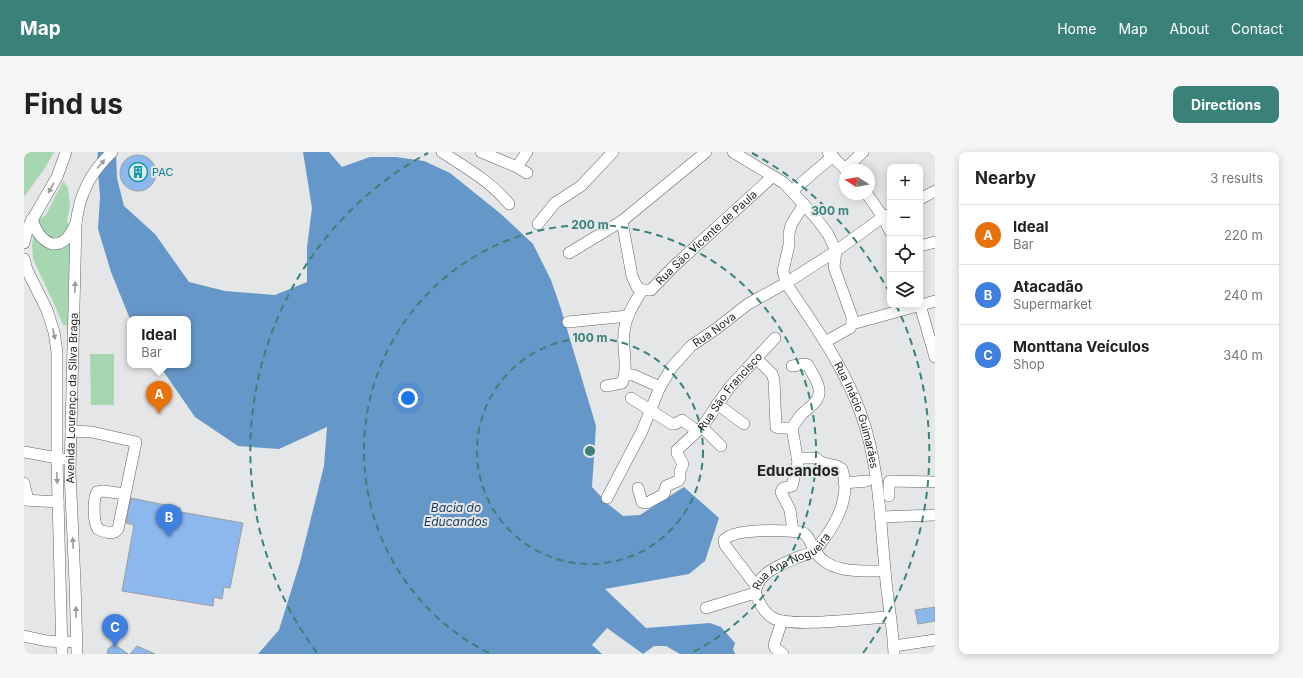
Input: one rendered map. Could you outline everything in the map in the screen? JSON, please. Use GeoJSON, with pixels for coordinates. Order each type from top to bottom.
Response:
{"type":"FeatureCollection","features":[{"type":"Feature","properties":{"kind":"street"},"geometry":{"type":"LineString","coordinates":[[24,243],[26,231],[57,177],[66,152]]}},
{"type":"Feature","properties":{"kind":"street","name":"Avenida Lourenço da Silva Braga"},"geometry":{"type":"LineString","coordinates":[[77,654],[70,460],[76,222],[80,198],[91,176],[112,152]]}},
{"type":"Feature","properties":{"kind":"street"},"geometry":{"type":"LineString","coordinates":[[442,152],[483,178],[499,192],[509,204]]}},
{"type":"Feature","properties":{"kind":"street"},"geometry":{"type":"LineString","coordinates":[[481,152],[517,167],[527,173]]}},
{"type":"Feature","properties":{"kind":"street"},"geometry":{"type":"LineString","coordinates":[[517,167],[527,152]]}},
{"type":"Feature","properties":{"kind":"street"},"geometry":{"type":"LineString","coordinates":[[538,224],[555,203],[582,186],[613,152]]}},
{"type":"Feature","properties":{"kind":"street"},"geometry":{"type":"LineString","coordinates":[[570,253],[622,221],[706,152]]}},
{"type":"Feature","properties":{"kind":"street"},"geometry":{"type":"LineString","coordinates":[[733,152],[784,183],[804,204],[828,234],[836,251],[834,267],[852,317],[852,324],[850,328],[825,342]]}},
{"type":"Feature","properties":{"kind":"street"},"geometry":{"type":"LineString","coordinates":[[851,164],[863,152]]}},
{"type":"Feature","properties":{"kind":"street"},"geometry":{"type":"LineString","coordinates":[[792,192],[830,154],[841,164]]}},
{"type":"Feature","properties":{"kind":"street","name":"Rua São Vicente de Paula"},"geometry":{"type":"LineString","coordinates":[[626,375],[624,334],[628,316],[642,290],[651,290],[673,267],[772,177]]}},
{"type":"Feature","properties":{"kind":"street"},"geometry":{"type":"LineString","coordinates":[[923,197],[935,191]]}},
{"type":"Feature","properties":{"kind":"street"},"geometry":{"type":"LineString","coordinates":[[872,200],[886,215]]}},
{"type":"Feature","properties":{"kind":"street","name":"Rua Inácio Guimarães"},"geometry":{"type":"LineString","coordinates":[[804,204],[791,224],[789,245],[783,271],[786,283],[837,361],[851,390],[864,425],[872,454],[877,482],[894,650]]}},
{"type":"Feature","properties":{"kind":"street","name":"Rua Nova"},"geometry":{"type":"LineString","coordinates":[[607,498],[631,453],[660,387],[672,366],[691,346],[716,330],[748,304],[786,283],[836,251],[886,215]]}},
{"type":"Feature","properties":{"kind":"street"},"geometry":{"type":"LineString","coordinates":[[32,219],[36,231],[41,237],[52,244],[62,243],[72,231],[76,222]]}},
{"type":"Feature","properties":{"kind":"street"},"geometry":{"type":"LineString","coordinates":[[622,221],[632,276],[637,287],[642,290]]}},
{"type":"Feature","properties":{"kind":"street"},"geometry":{"type":"LineString","coordinates":[[923,245],[935,242]]}},
{"type":"Feature","properties":{"kind":"street","name":"Avenida Lourenço da Silva Braga"},"geometry":{"type":"LineString","coordinates":[[24,259],[27,270],[47,310],[54,332],[57,358],[57,458],[62,654]]}},
{"type":"Feature","properties":{"kind":"street"},"geometry":{"type":"LineString","coordinates":[[923,304],[935,301]]}},
{"type":"Feature","properties":{"kind":"street"},"geometry":{"type":"LineString","coordinates":[[852,324],[909,308]]}},
{"type":"Feature","properties":{"kind":"street"},"geometry":{"type":"LineString","coordinates":[[921,308],[935,357]]}},
{"type":"Feature","properties":{"kind":"street"},"geometry":{"type":"LineString","coordinates":[[568,322],[628,316]]}},
{"type":"Feature","properties":{"kind":"street","name":"Rua São Francisco"},"geometry":{"type":"LineString","coordinates":[[638,488],[640,500],[645,504],[664,494],[666,486],[678,481],[683,464],[677,451],[699,429],[717,404],[775,338]]}},
{"type":"Feature","properties":{"kind":"street"},"geometry":{"type":"LineString","coordinates":[[756,358],[769,371],[774,380],[776,427],[792,428]]}},
{"type":"Feature","properties":{"kind":"street"},"geometry":{"type":"LineString","coordinates":[[792,366],[805,364],[808,366],[818,385],[819,393],[814,404],[796,421],[792,428],[798,464],[792,486],[782,488],[781,492],[790,510],[793,531]]}},
{"type":"Feature","properties":{"kind":"street"},"geometry":{"type":"LineString","coordinates":[[606,386],[622,383],[626,375],[633,375],[660,387]]}},
{"type":"Feature","properties":{"kind":"street"},"geometry":{"type":"LineString","coordinates":[[630,398],[673,424],[683,420],[699,429],[721,446]]}},
{"type":"Feature","properties":{"kind":"street"},"geometry":{"type":"LineString","coordinates":[[717,404],[744,424]]}},
{"type":"Feature","properties":{"kind":"street"},"geometry":{"type":"LineString","coordinates":[[71,431],[92,432],[136,442],[125,494]]}},
{"type":"Feature","properties":{"kind":"street"},"geometry":{"type":"LineString","coordinates":[[24,452],[70,460]]}},
{"type":"Feature","properties":{"kind":"street"},"geometry":{"type":"LineString","coordinates":[[797,458],[816,458],[823,464],[840,467],[844,473],[844,483],[868,481]]}},
{"type":"Feature","properties":{"kind":"street"},"geometry":{"type":"LineString","coordinates":[[889,496],[890,481],[935,482]]}},
{"type":"Feature","properties":{"kind":"street"},"geometry":{"type":"LineString","coordinates":[[24,483],[26,500],[58,502]]}},
{"type":"Feature","properties":{"kind":"street","name":"Rua Ana Nogueira"},"geometry":{"type":"LineString","coordinates":[[706,608],[756,590],[761,579],[775,567],[814,551],[827,536],[839,515],[844,496],[844,483]]}},
{"type":"Feature","properties":{"kind":"street"},"geometry":{"type":"LineString","coordinates":[[881,517],[935,515]]}},
{"type":"Feature","properties":{"kind":"street"},"geometry":{"type":"LineString","coordinates":[[885,571],[857,571],[838,568],[824,561],[814,551],[807,535],[801,532],[753,531],[734,534],[725,539],[725,545],[756,590],[762,608],[774,619],[805,623],[890,617]]}},
{"type":"Feature","properties":{"kind":"street"},"geometry":{"type":"LineString","coordinates":[[782,621],[774,645],[775,648],[783,654]]}},
{"type":"Feature","properties":{"kind":"street"},"geometry":{"type":"LineString","coordinates":[[24,636],[44,640],[76,642]]}},
{"type":"Feature","properties":{"kind":"street"},"geometry":{"type":"LineString","coordinates":[[894,650],[935,640]]}},
{"type":"Feature","properties":{"kind":"green space"},"geometry":{"type":"Polygon","coordinates":[[[24,152],[54,152],[45,168],[24,197],[24,152]]]}},
{"type":"Feature","properties":{"kind":"green space"},"geometry":{"type":"Polygon","coordinates":[[[63,181],[68,187],[70,207],[67,221],[70,229],[68,326],[63,325],[33,259],[32,246],[34,230],[39,219],[46,215],[63,181]]]}},
{"type":"Feature","properties":{"kind":"green space"},"geometry":{"type":"Polygon","coordinates":[[[90,354],[114,354],[114,405],[91,405],[90,354]]]}},
{"type":"Feature","properties":{"kind":"water","name":"Bacia do Educandos"},"geometry":{"type":"Polygon","coordinates":[[[98,152],[116,152],[117,178],[124,206],[155,234],[189,282],[225,291],[275,295],[307,282],[307,247],[312,208],[303,152],[329,152],[342,167],[370,157],[396,157],[424,161],[450,173],[501,214],[533,244],[551,280],[596,426],[592,487],[608,504],[623,516],[640,515],[684,487],[719,518],[705,561],[689,574],[605,589],[646,628],[710,623],[721,627],[735,643],[733,649],[735,654],[680,654],[666,646],[654,646],[643,654],[607,628],[592,645],[602,654],[258,654],[279,630],[300,562],[324,466],[327,427],[279,449],[238,446],[195,417],[161,368],[191,368],[191,316],[129,316],[111,272],[98,229],[100,197],[97,160],[98,152]]]}},
{"type":"Feature","properties":{"kind":"building","name":"PAC"},"geometry":{"type":"Polygon","coordinates":[[[142,155],[151,160],[155,166],[155,180],[151,186],[142,191],[134,191],[125,186],[121,180],[120,169],[125,160],[131,156],[142,155]]]}},
{"type":"Feature","properties":{"kind":"building"},"geometry":{"type":"Polygon","coordinates":[[[131,498],[180,508],[181,512],[243,523],[230,588],[224,587],[222,599],[214,597],[213,606],[122,591],[134,525],[126,523],[131,498]]]}},
{"type":"Feature","properties":{"kind":"building"},"geometry":{"type":"Polygon","coordinates":[[[935,607],[935,621],[918,624],[915,610],[935,607]]]}},
{"type":"Feature","properties":{"kind":"building"},"geometry":{"type":"Polygon","coordinates":[[[114,644],[128,654],[107,654],[108,649],[114,644]]]}},
{"type":"Feature","properties":{"kind":"building"},"geometry":{"type":"Polygon","coordinates":[[[137,646],[155,654],[130,654],[137,646]]]}},
{"type":"Feature","properties":{"kind":"place","name":"PAC"},"geometry":{"type":"Point","coordinates":[138,172]}},
{"type":"Feature","properties":{"kind":"place","name":"Ideal"},"geometry":{"type":"Point","coordinates":[159,414]}},
{"type":"Feature","properties":{"kind":"place","name":"Atacadão"},"geometry":{"type":"Point","coordinates":[169,537]}},
{"type":"Feature","properties":{"kind":"place","name":"Monttana Veículos"},"geometry":{"type":"Point","coordinates":[115,647]}},
{"type":"Feature","properties":{"kind":"district","name":"Educandos"},"geometry":{"type":"Point","coordinates":[798,471]}}]}
